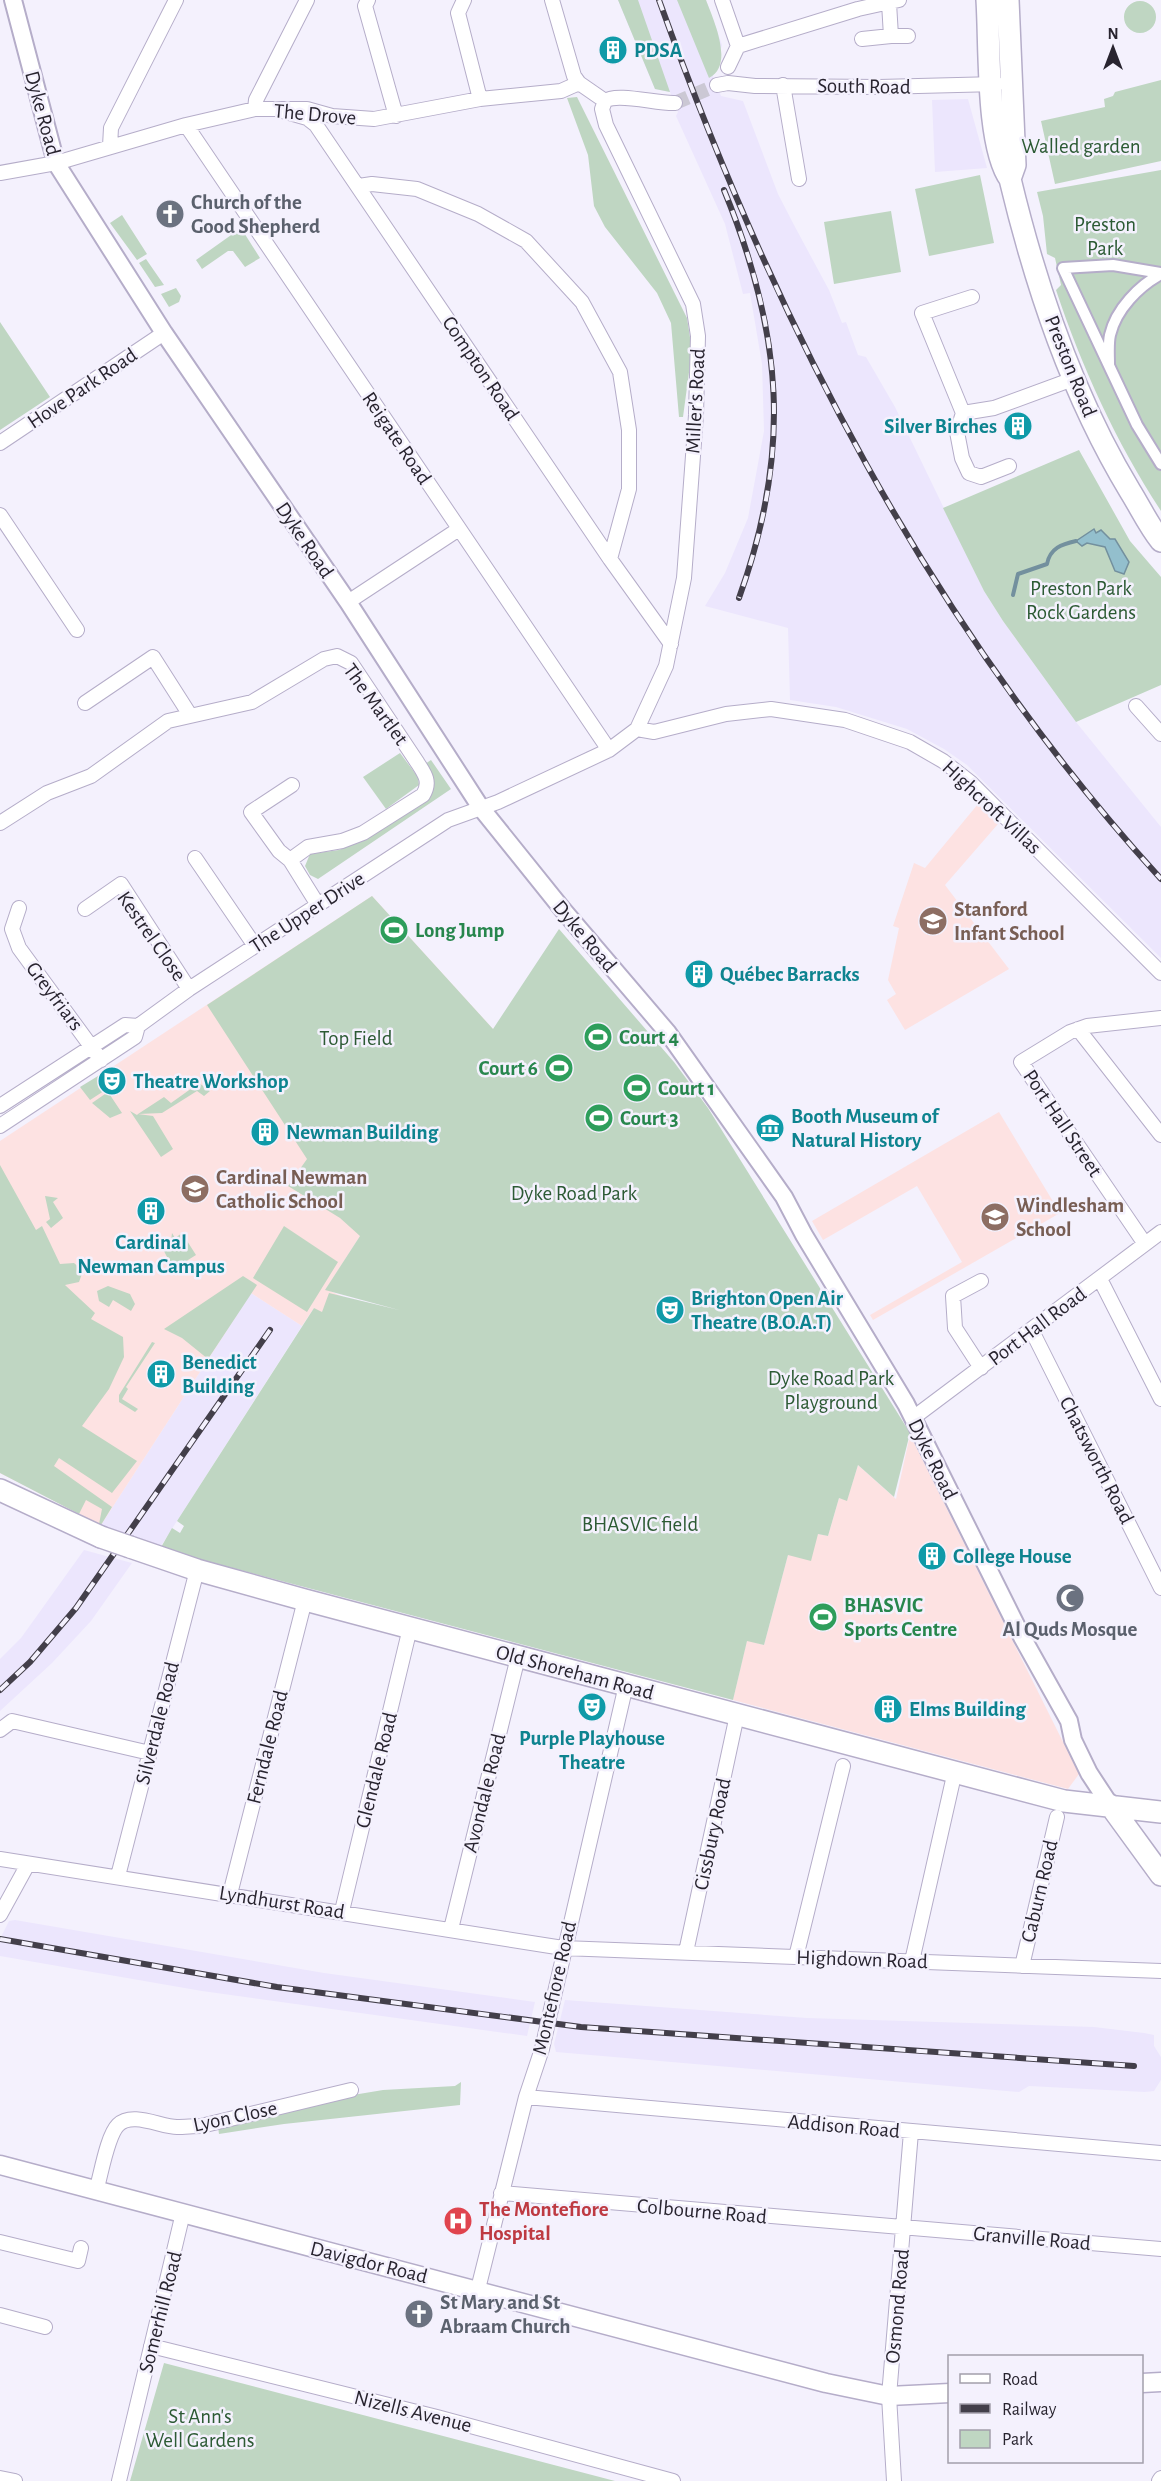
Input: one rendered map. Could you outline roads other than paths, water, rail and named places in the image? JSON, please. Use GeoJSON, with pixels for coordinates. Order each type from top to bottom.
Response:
{"type":"FeatureCollection","features":[{"type":"Feature","properties":{"kind":"main road","name":"Preston Road"},"geometry":{"type":"LineString","coordinates":[[987,0],[1001,83]]}},
{"type":"Feature","properties":{"kind":"main road","name":"Preston Road"},"geometry":{"type":"LineString","coordinates":[[1008,0],[998,154],[1001,166],[1010,179],[1035,272],[1073,379],[1114,465],[1161,541]]}},
{"type":"Feature","properties":{"kind":"main road","name":"Old Shoreham Road"},"geometry":{"type":"LineString","coordinates":[[2,1497],[101,1537],[197,1570],[305,1600],[1074,1802],[1161,1812]]}},
{"type":"Feature","properties":{"kind":"main road","name":"Dyke Road"},"geometry":{"type":"LineString","coordinates":[[1110,1805],[1161,1875]]}},
{"type":"Feature","properties":{"kind":"main road","name":"Davigdor Road"},"geometry":{"type":"LineString","coordinates":[[0,2165],[96,2192],[478,2289],[826,2383],[889,2396],[948,2393]]}},
{"type":"Feature","properties":{"kind":"main road"},"geometry":{"type":"LineString","coordinates":[[1143,2383],[1161,2382]]}},
{"type":"Feature","properties":{"kind":"street","name":"Dyke Road"},"geometry":{"type":"LineString","coordinates":[[13,0],[56,163],[164,333],[348,602],[481,808],[684,1054],[784,1197],[804,1235],[913,1418],[1022,1637],[1069,1721],[1073,1740],[1089,1773],[1110,1805]]}},
{"type":"Feature","properties":{"kind":"street"},"geometry":{"type":"LineString","coordinates":[[110,146],[111,128],[176,0]]}},
{"type":"Feature","properties":{"kind":"street"},"geometry":{"type":"LineString","coordinates":[[255,108],[256,100],[307,0]]}},
{"type":"Feature","properties":{"kind":"street"},"geometry":{"type":"LineString","coordinates":[[368,0],[365,6],[396,116]]}},
{"type":"Feature","properties":{"kind":"street"},"geometry":{"type":"LineString","coordinates":[[464,0],[458,13],[480,99]]}},
{"type":"Feature","properties":{"kind":"street"},"geometry":{"type":"LineString","coordinates":[[552,0],[579,83],[612,99],[675,103]]}},
{"type":"Feature","properties":{"kind":"street"},"geometry":{"type":"LineString","coordinates":[[722,0],[738,46],[728,67]]}},
{"type":"Feature","properties":{"kind":"street"},"geometry":{"type":"LineString","coordinates":[[738,46],[858,9],[894,1],[891,36]]}},
{"type":"Feature","properties":{"kind":"street"},"geometry":{"type":"LineString","coordinates":[[862,39],[908,36]]}},
{"type":"Feature","properties":{"kind":"street","name":"The Drove"},"geometry":{"type":"LineString","coordinates":[[0,173],[56,163],[110,146],[255,108],[307,109],[350,119],[396,116],[480,99],[561,91],[579,83]]}},
{"type":"Feature","properties":{"kind":"street","name":"South Road"},"geometry":{"type":"LineString","coordinates":[[717,85],[728,83],[756,86],[879,87],[1001,83]]}},
{"type":"Feature","properties":{"kind":"street"},"geometry":{"type":"LineString","coordinates":[[783,85],[799,179]]}},
{"type":"Feature","properties":{"kind":"street","name":"Miller's Road"},"geometry":{"type":"LineString","coordinates":[[612,99],[602,111],[606,126],[693,304],[698,336],[696,416],[684,578],[671,644],[659,685],[637,729]]}},
{"type":"Feature","properties":{"kind":"street","name":"Compton Road"},"geometry":{"type":"LineString","coordinates":[[279,110],[307,118],[316,125],[610,559],[671,644]]}},
{"type":"Feature","properties":{"kind":"street","name":"Reigate Road"},"geometry":{"type":"LineString","coordinates":[[186,125],[609,750]]}},
{"type":"Feature","properties":{"kind":"street"},"geometry":{"type":"LineString","coordinates":[[359,186],[372,184],[417,189],[478,214],[526,241],[582,302],[620,372],[628,430],[628,489],[610,559]]}},
{"type":"Feature","properties":{"kind":"street"},"geometry":{"type":"LineString","coordinates":[[1161,274],[1113,265],[1063,268],[1137,424],[1161,464]]}},
{"type":"Feature","properties":{"kind":"street"},"geometry":{"type":"LineString","coordinates":[[1109,367],[1110,335],[1120,313],[1143,284],[1161,274]]}},
{"type":"Feature","properties":{"kind":"street"},"geometry":{"type":"LineString","coordinates":[[972,297],[922,313],[963,413],[957,432],[962,458],[969,473],[981,477],[1009,466]]}},
{"type":"Feature","properties":{"kind":"street","name":"Hove Park Road"},"geometry":{"type":"LineString","coordinates":[[0,443],[164,333]]}},
{"type":"Feature","properties":{"kind":"street"},"geometry":{"type":"LineString","coordinates":[[963,413],[994,408],[1073,379]]}},
{"type":"Feature","properties":{"kind":"street"},"geometry":{"type":"LineString","coordinates":[[0,516],[77,630]]}},
{"type":"Feature","properties":{"kind":"street"},"geometry":{"type":"LineString","coordinates":[[348,602],[459,530]]}},
{"type":"Feature","properties":{"kind":"street","name":"The Martlet"},"geometry":{"type":"LineString","coordinates":[[3,821],[47,793],[80,782],[168,721],[252,702],[330,656],[345,659],[424,773],[426,789],[423,795],[363,833],[342,841],[308,847],[290,860]]}},
{"type":"Feature","properties":{"kind":"street"},"geometry":{"type":"LineString","coordinates":[[85,703],[153,657],[190,715]]}},
{"type":"Feature","properties":{"kind":"street"},"geometry":{"type":"LineString","coordinates":[[1136,706],[1161,734]]}},
{"type":"Feature","properties":{"kind":"street","name":"Highcroft Villas"},"geometry":{"type":"LineString","coordinates":[[637,729],[654,732],[726,714],[771,709],[845,720],[910,742],[943,760],[970,782],[1161,974]]}},
{"type":"Feature","properties":{"kind":"street"},"geometry":{"type":"LineString","coordinates":[[481,808],[609,750],[637,729]]}},
{"type":"Feature","properties":{"kind":"street"},"geometry":{"type":"LineString","coordinates":[[292,785],[251,812],[279,851],[290,860],[318,905]]}},
{"type":"Feature","properties":{"kind":"street","name":"The Upper Drive"},"geometry":{"type":"LineString","coordinates":[[0,1126],[135,1037],[138,1026],[189,988],[448,820],[481,808]]}},
{"type":"Feature","properties":{"kind":"street"},"geometry":{"type":"LineString","coordinates":[[195,858],[255,946]]}},
{"type":"Feature","properties":{"kind":"street","name":"Kestrel Close"},"geometry":{"type":"LineString","coordinates":[[85,909],[121,884],[189,988]]}},
{"type":"Feature","properties":{"kind":"street","name":"Greyfriars"},"geometry":{"type":"LineString","coordinates":[[19,908],[6,929],[101,1060]]}},
{"type":"Feature","properties":{"kind":"street"},"geometry":{"type":"LineString","coordinates":[[1161,1018],[1096,1024],[1078,1029],[1161,1135]]}},
{"type":"Feature","properties":{"kind":"street","name":"The Upper Drive"},"geometry":{"type":"LineString","coordinates":[[0,1106],[125,1025],[138,1026]]}},
{"type":"Feature","properties":{"kind":"street","name":"Port Hall Street"},"geometry":{"type":"LineString","coordinates":[[1078,1029],[1021,1062],[1156,1239]]}},
{"type":"Feature","properties":{"kind":"street","name":"Port Hall Road"},"geometry":{"type":"LineString","coordinates":[[913,1418],[1156,1239]]}},
{"type":"Feature","properties":{"kind":"street"},"geometry":{"type":"LineString","coordinates":[[1100,1279],[1161,1399]]}},
{"type":"Feature","properties":{"kind":"street"},"geometry":{"type":"LineString","coordinates":[[981,1281],[953,1296],[955,1328],[981,1368]]}},
{"type":"Feature","properties":{"kind":"street","name":"Chatsworth Road"},"geometry":{"type":"LineString","coordinates":[[1032,1331],[1161,1588]]}},
{"type":"Feature","properties":{"kind":"street","name":"Silverdale Road"},"geometry":{"type":"LineString","coordinates":[[118,1876],[197,1570]]}},
{"type":"Feature","properties":{"kind":"street","name":"Ferndale Road"},"geometry":{"type":"LineString","coordinates":[[230,1894],[305,1600]]}},
{"type":"Feature","properties":{"kind":"street","name":"Glendale Road"},"geometry":{"type":"LineString","coordinates":[[342,1911],[411,1628]]}},
{"type":"Feature","properties":{"kind":"street","name":"Avondale Road"},"geometry":{"type":"LineString","coordinates":[[451,1929],[518,1657]]}},
{"type":"Feature","properties":{"kind":"street","name":"Montefiore Road"},"geometry":{"type":"LineString","coordinates":[[478,2289],[526,2097],[542,2049],[563,1948],[626,1685]]}},
{"type":"Feature","properties":{"kind":"street","name":"Cissbury Road"},"geometry":{"type":"LineString","coordinates":[[686,1952],[737,1715]]}},
{"type":"Feature","properties":{"kind":"street"},"geometry":{"type":"LineString","coordinates":[[0,1730],[12,1721],[150,1753]]}},
{"type":"Feature","properties":{"kind":"street"},"geometry":{"type":"LineString","coordinates":[[796,1957],[843,1766]]}},
{"type":"Feature","properties":{"kind":"street"},"geometry":{"type":"LineString","coordinates":[[912,1961],[955,1771]]}},
{"type":"Feature","properties":{"kind":"street"},"geometry":{"type":"LineString","coordinates":[[1074,1802],[1087,1786],[1089,1773]]}},
{"type":"Feature","properties":{"kind":"street","name":"Caburn Road"},"geometry":{"type":"LineString","coordinates":[[1022,1966],[1057,1817]]}},
{"type":"Feature","properties":{"kind":"street","name":"Lyndhurst Road"},"geometry":{"type":"LineString","coordinates":[[0,1859],[342,1911],[563,1948]]}},
{"type":"Feature","properties":{"kind":"street"},"geometry":{"type":"LineString","coordinates":[[0,1915],[28,1864]]}},
{"type":"Feature","properties":{"kind":"street","name":"Highdown Road"},"geometry":{"type":"LineString","coordinates":[[563,1948],[1161,1971]]}},
{"type":"Feature","properties":{"kind":"street","name":"Lyon Close"},"geometry":{"type":"LineString","coordinates":[[96,2192],[110,2141],[118,2125],[126,2121],[136,2119],[176,2127],[201,2126],[351,2090]]}},
{"type":"Feature","properties":{"kind":"street","name":"Addison Road"},"geometry":{"type":"LineString","coordinates":[[526,2097],[1161,2152]]}},
{"type":"Feature","properties":{"kind":"street","name":"Osmond Road"},"geometry":{"type":"LineString","coordinates":[[894,2481],[889,2396],[911,2132]]}},
{"type":"Feature","properties":{"kind":"street","name":"Colbourne Road"},"geometry":{"type":"LineString","coordinates":[[501,2193],[904,2228]]}},
{"type":"Feature","properties":{"kind":"street","name":"Somerhill Road"},"geometry":{"type":"LineString","coordinates":[[119,2481],[183,2213]]}},
{"type":"Feature","properties":{"kind":"street","name":"Granville Road"},"geometry":{"type":"LineString","coordinates":[[904,2228],[1161,2249]]}},
{"type":"Feature","properties":{"kind":"street"},"geometry":{"type":"LineString","coordinates":[[0,2242],[78,2261],[81,2248]]}},
{"type":"Feature","properties":{"kind":"street"},"geometry":{"type":"LineString","coordinates":[[0,2315],[45,2327]]}},
{"type":"Feature","properties":{"kind":"street","name":"Nizells Avenue"},"geometry":{"type":"LineString","coordinates":[[151,2346],[436,2417],[673,2481]]}},
{"type":"Feature","properties":{"kind":"street"},"geometry":{"type":"LineString","coordinates":[[0,2478],[15,2481]]}},
{"type":"Feature","properties":{"kind":"water"},"geometry":{"type":"Polygon","coordinates":[[[1094,529],[1096,533],[1101,530],[1110,539],[1115,539],[1129,562],[1124,574],[1115,571],[1105,547],[1087,543],[1082,546],[1076,541],[1094,529]]]}},
{"type":"Feature","properties":{"kind":"waterway"},"geometry":{"type":"LineString","coordinates":[[1013,595],[1018,574],[1047,564],[1054,550],[1076,541]]}},
{"type":"Feature","properties":{"kind":"tunnel"},"geometry":{"type":"LineString","coordinates":[[675,103],[717,85]]}},
{"type":"Feature","properties":{"kind":"railway"},"geometry":{"type":"LineString","coordinates":[[659,0],[704,119],[753,237],[807,352],[866,465],[931,574],[1001,680],[1078,782],[1161,879]]}},
{"type":"Feature","properties":{"kind":"railway"},"geometry":{"type":"LineString","coordinates":[[724,190],[744,243],[759,294],[769,344],[774,393],[773,442],[767,492],[756,544],[739,598]]}},
{"type":"Feature","properties":{"kind":"railway"},"geometry":{"type":"LineString","coordinates":[[0,1690],[30,1662],[76,1608],[270,1330]]}},
{"type":"Feature","properties":{"kind":"railway"},"geometry":{"type":"LineString","coordinates":[[0,1939],[277,1987],[581,2027],[1134,2066]]}},
{"type":"Feature","properties":{"kind":"place","name":"PDSA"},"geometry":{"type":"Point","coordinates":[613,50]}},
{"type":"Feature","properties":{"kind":"place","name":"Church of the Good Shepherd"},"geometry":{"type":"Point","coordinates":[170,214]}},
{"type":"Feature","properties":{"kind":"place","name":"Silver Birches"},"geometry":{"type":"Point","coordinates":[1018,426]}},
{"type":"Feature","properties":{"kind":"place","name":"Stanford Infant School"},"geometry":{"type":"Point","coordinates":[933,921]}},
{"type":"Feature","properties":{"kind":"place","name":"Long Jump"},"geometry":{"type":"Point","coordinates":[394,930]}},
{"type":"Feature","properties":{"kind":"place","name":"Québec Barracks"},"geometry":{"type":"Point","coordinates":[699,974]}},
{"type":"Feature","properties":{"kind":"place","name":"Court 4"},"geometry":{"type":"Point","coordinates":[598,1037]}},
{"type":"Feature","properties":{"kind":"place","name":"Court 6"},"geometry":{"type":"Point","coordinates":[559,1068]}},
{"type":"Feature","properties":{"kind":"place","name":"Theatre Workshop"},"geometry":{"type":"Point","coordinates":[112,1081]}},
{"type":"Feature","properties":{"kind":"place","name":"Court 1"},"geometry":{"type":"Point","coordinates":[637,1088]}},
{"type":"Feature","properties":{"kind":"place","name":"Court 3"},"geometry":{"type":"Point","coordinates":[599,1118]}},
{"type":"Feature","properties":{"kind":"place","name":"Booth Museum of Natural History"},"geometry":{"type":"Point","coordinates":[770,1128]}},
{"type":"Feature","properties":{"kind":"place","name":"Newman Building"},"geometry":{"type":"Point","coordinates":[265,1132]}},
{"type":"Feature","properties":{"kind":"place","name":"Cardinal Newman Catholic School"},"geometry":{"type":"Point","coordinates":[195,1189]}},
{"type":"Feature","properties":{"kind":"place","name":"Cardinal Newman Campus"},"geometry":{"type":"Point","coordinates":[151,1211]}},
{"type":"Feature","properties":{"kind":"place","name":"Windlesham School"},"geometry":{"type":"Point","coordinates":[995,1217]}},
{"type":"Feature","properties":{"kind":"place","name":"Brighton Open Air Theatre (B.O.A.T)"},"geometry":{"type":"Point","coordinates":[670,1310]}},
{"type":"Feature","properties":{"kind":"place","name":"Benedict Building"},"geometry":{"type":"Point","coordinates":[161,1374]}},
{"type":"Feature","properties":{"kind":"place","name":"College House"},"geometry":{"type":"Point","coordinates":[932,1556]}},
{"type":"Feature","properties":{"kind":"place","name":"Al Quds Mosque"},"geometry":{"type":"Point","coordinates":[1070,1598]}},
{"type":"Feature","properties":{"kind":"place","name":"BHASVIC Sports Centre"},"geometry":{"type":"Point","coordinates":[823,1617]}},
{"type":"Feature","properties":{"kind":"place","name":"Purple Playhouse Theatre"},"geometry":{"type":"Point","coordinates":[592,1707]}},
{"type":"Feature","properties":{"kind":"place","name":"Elms Building"},"geometry":{"type":"Point","coordinates":[888,1709]}},
{"type":"Feature","properties":{"kind":"place","name":"The Montefiore Hospital"},"geometry":{"type":"Point","coordinates":[458,2221]}},
{"type":"Feature","properties":{"kind":"place","name":"St Mary and St Abraam Church"},"geometry":{"type":"Point","coordinates":[419,2314]}},
{"type":"Feature","properties":{"kind":"park label","name":"Walled garden"},"geometry":{"type":"Point","coordinates":[1081,146]}},
{"type":"Feature","properties":{"kind":"park label","name":"Preston Park"},"geometry":{"type":"Point","coordinates":[1105,236]}},
{"type":"Feature","properties":{"kind":"park label","name":"Preston Park Rock Gardens"},"geometry":{"type":"Point","coordinates":[1081,600]}},
{"type":"Feature","properties":{"kind":"park label","name":"Top Field"},"geometry":{"type":"Point","coordinates":[356,1038]}},
{"type":"Feature","properties":{"kind":"park label","name":"Dyke Road Park"},"geometry":{"type":"Point","coordinates":[574,1193]}},
{"type":"Feature","properties":{"kind":"park label","name":"Dyke Road Park Playground"},"geometry":{"type":"Point","coordinates":[831,1390]}},
{"type":"Feature","properties":{"kind":"park label","name":"BHASVIC field"},"geometry":{"type":"Point","coordinates":[640,1524]}},
{"type":"Feature","properties":{"kind":"park label","name":"St Ann's Well Gardens"},"geometry":{"type":"Point","coordinates":[200,2428]}}]}
